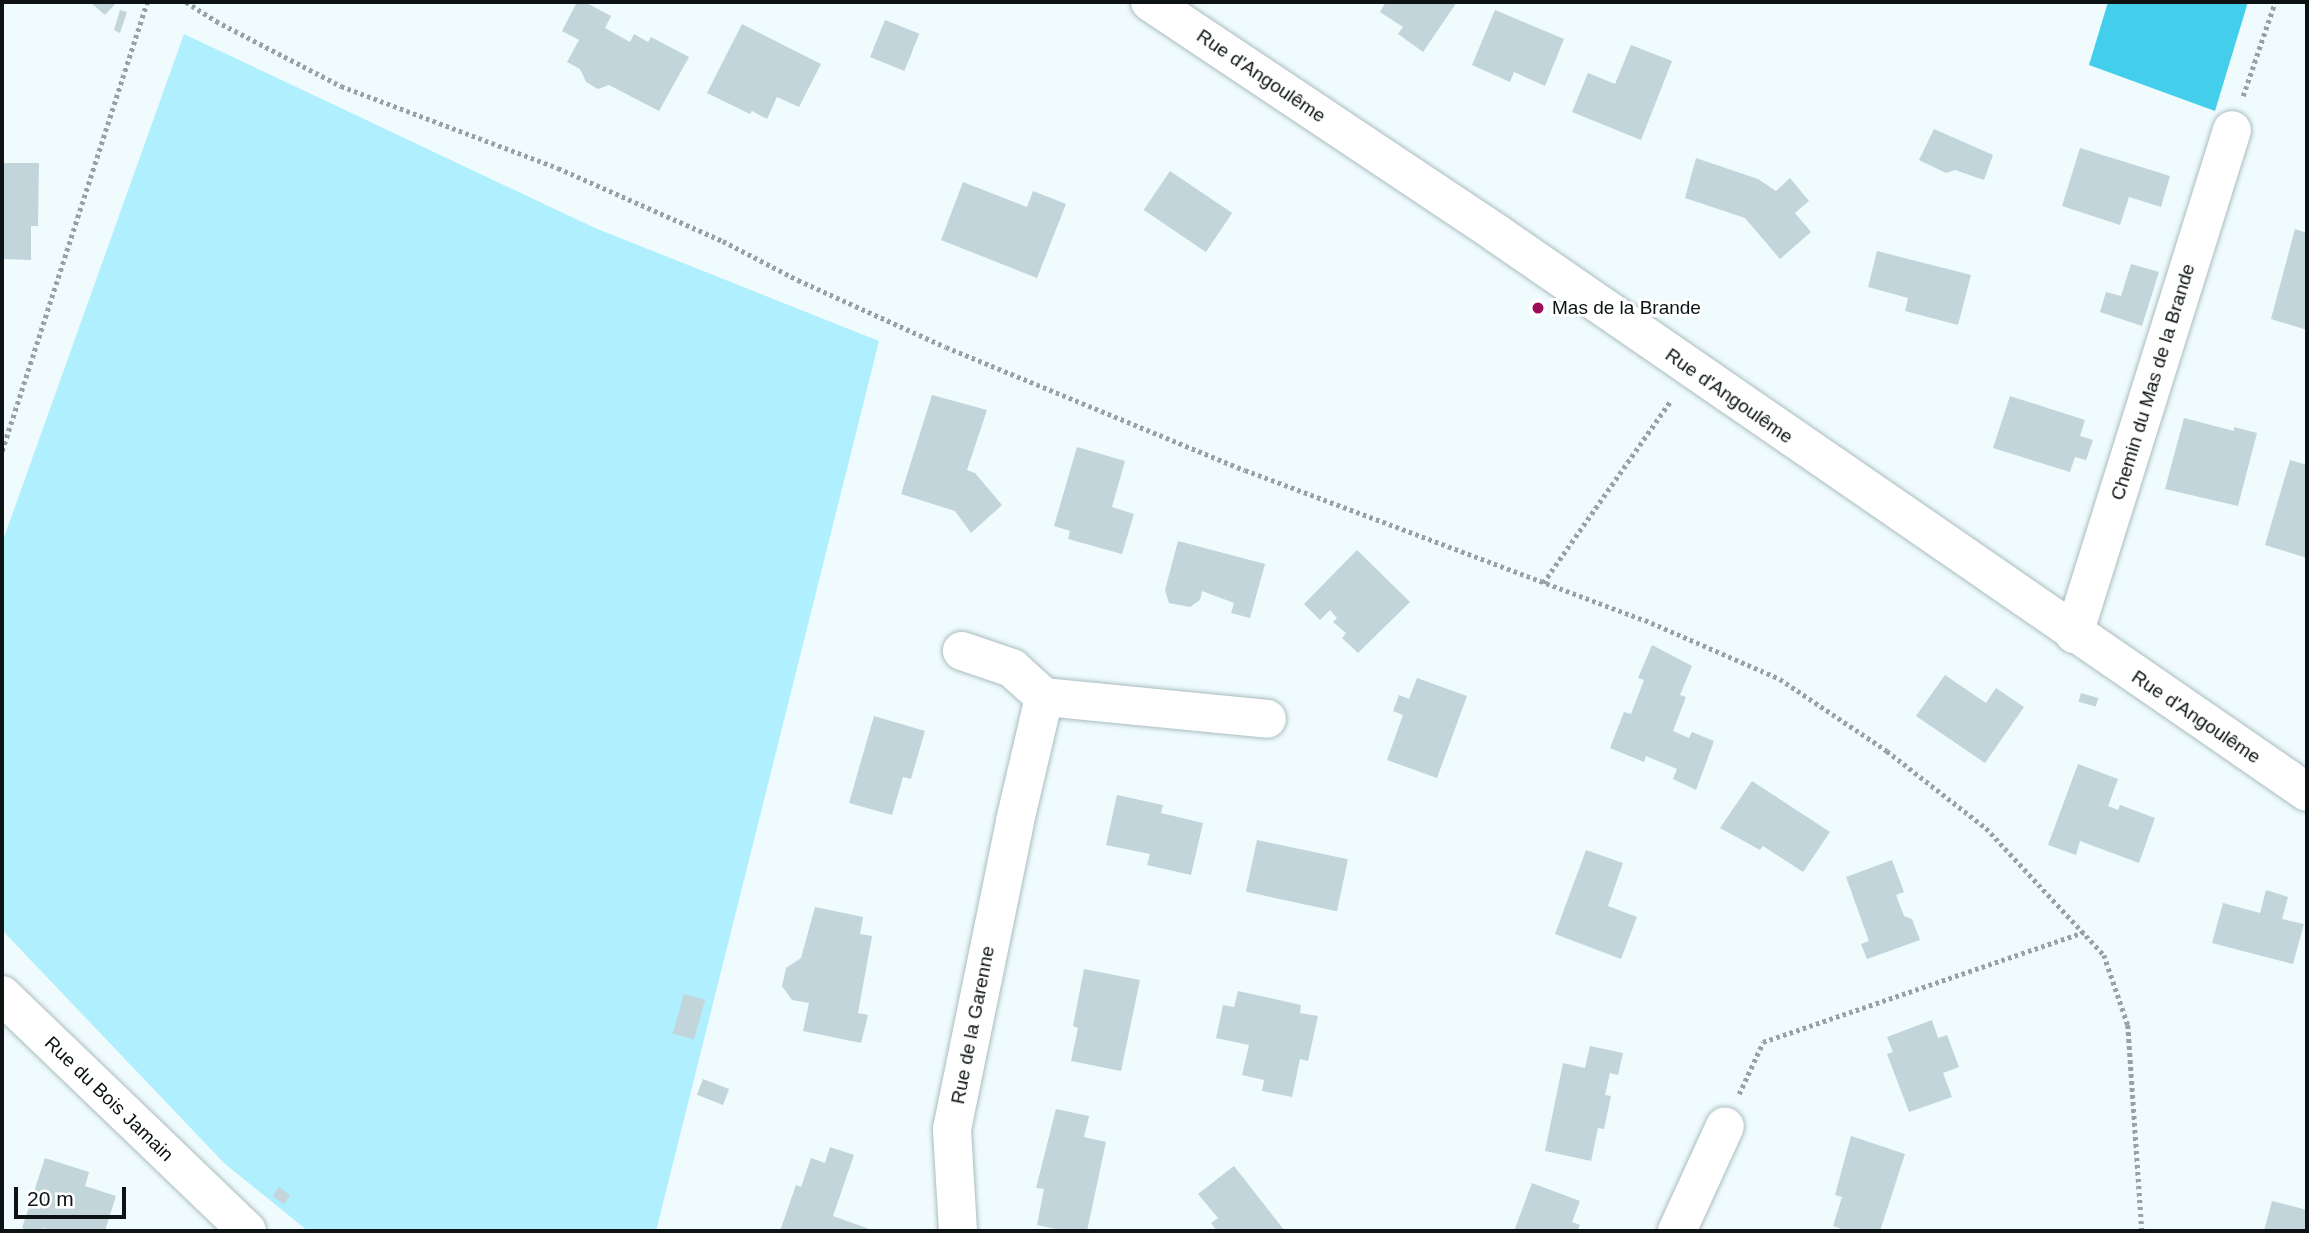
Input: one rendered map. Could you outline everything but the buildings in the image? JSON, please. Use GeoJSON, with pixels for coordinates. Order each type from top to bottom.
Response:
{"type":"FeatureCollection","features":[{"type":"Feature","properties":{"kind":"street","name":"Rue d'Angoulême"},"geometry":{"type":"LineString","coordinates":[[1150,2],[1496,233],[2074,634],[2307,792]]}},
{"type":"Feature","properties":{"kind":"street","name":"Chemin du Mas de la Brande"},"geometry":{"type":"LineString","coordinates":[[2074,634],[2232,130]]}},
{"type":"Feature","properties":{"kind":"street"},"geometry":{"type":"LineString","coordinates":[[962,651],[1012,668],[1044,697],[1268,719]]}},
{"type":"Feature","properties":{"kind":"street","name":"Rue de la Garenne"},"geometry":{"type":"LineString","coordinates":[[958,1231],[952,1129],[1014,821],[1044,697]]}},
{"type":"Feature","properties":{"kind":"street","name":"Rue du Bois Jamain"},"geometry":{"type":"LineString","coordinates":[[2,995],[247,1231]]}},
{"type":"Feature","properties":{"kind":"street"},"geometry":{"type":"LineString","coordinates":[[1677,1231],[1725,1126]]}},
{"type":"Feature","properties":{"kind":"path"},"geometry":{"type":"LineString","coordinates":[[2,451],[147,2]]}},
{"type":"Feature","properties":{"kind":"path"},"geometry":{"type":"LineString","coordinates":[[186,2],[216,21],[341,86],[558,168],[723,241],[798,280],[946,347],[1245,470],[1645,620],[1780,678],[1887,751],[1986,828],[2104,955],[2127,1025],[2142,1231]]}},
{"type":"Feature","properties":{"kind":"path"},"geometry":{"type":"LineString","coordinates":[[2232,130],[2275,2]]}},
{"type":"Feature","properties":{"kind":"path"},"geometry":{"type":"LineString","coordinates":[[1543,583],[1692,370]]}},
{"type":"Feature","properties":{"kind":"path"},"geometry":{"type":"LineString","coordinates":[[1725,1126],[1763,1042],[2084,932]]}},
{"type":"Feature","properties":{"kind":"shaded area"},"geometry":{"type":"Polygon","coordinates":[[[2108,2],[2248,2],[2215,111],[2089,65],[2108,2]]]}},
{"type":"Feature","properties":{"kind":"shaded area"},"geometry":{"type":"Polygon","coordinates":[[[184,34],[595,228],[879,341],[656,1231],[308,1231],[224,1163],[2,930],[2,543],[184,34]]]}},
{"type":"Feature","properties":{"kind":"place","name":"Mas de la Brande"},"geometry":{"type":"Point","coordinates":[1538,308]}}]}
